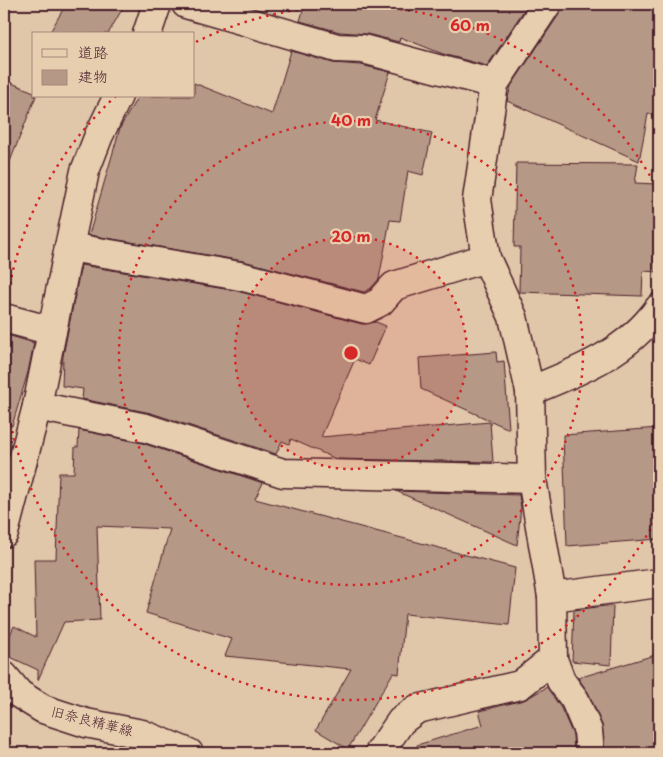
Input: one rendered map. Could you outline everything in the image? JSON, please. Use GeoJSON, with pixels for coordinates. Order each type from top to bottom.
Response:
{"type":"FeatureCollection","features":[{"type":"Feature","properties":{"kind":"street"},"geometry":{"type":"LineString","coordinates":[[148,32],[157,4]]}},
{"type":"Feature","properties":{"kind":"street"},"geometry":{"type":"LineString","coordinates":[[186,4],[337,48],[363,49],[494,84]]}},
{"type":"Feature","properties":{"kind":"street"},"geometry":{"type":"LineString","coordinates":[[547,4],[494,84],[477,200],[486,258],[513,317],[530,391],[532,480],[552,598],[554,659],[561,681],[575,700],[588,731],[590,753]]}},
{"type":"Feature","properties":{"kind":"street"},"geometry":{"type":"LineString","coordinates":[[4,533],[37,406],[85,171],[99,135],[117,98]]}},
{"type":"Feature","properties":{"kind":"street"},"geometry":{"type":"LineString","coordinates":[[69,247],[240,276],[366,309],[380,302],[394,286],[486,258]]}},
{"type":"Feature","properties":{"kind":"street"},"geometry":{"type":"LineString","coordinates":[[530,391],[592,365],[620,349],[650,322],[659,308]]}},
{"type":"Feature","properties":{"kind":"street"},"geometry":{"type":"LineString","coordinates":[[4,318],[52,331]]}},
{"type":"Feature","properties":{"kind":"street"},"geometry":{"type":"LineString","coordinates":[[37,406],[146,428],[283,473],[532,480]]}},
{"type":"Feature","properties":{"kind":"street"},"geometry":{"type":"LineString","coordinates":[[552,598],[659,583]]}},
{"type":"Feature","properties":{"kind":"street"},"geometry":{"type":"LineString","coordinates":[[379,753],[401,721],[417,709],[520,685],[554,659]]}},
{"type":"Feature","properties":{"kind":"street","name":"旧奈良精華線"},"geometry":{"type":"LineString","coordinates":[[4,676],[19,694],[43,709],[86,723],[142,734],[189,753]]}},
{"type":"Feature","properties":{"kind":"building"},"geometry":{"type":"Polygon","coordinates":[[[66,4],[125,4],[109,32],[50,32],[66,4]]]}},
{"type":"Feature","properties":{"kind":"building"},"geometry":{"type":"Polygon","coordinates":[[[305,4],[528,4],[487,66],[443,54],[400,37],[399,42],[367,34],[340,32],[300,21],[305,4]]]}},
{"type":"Feature","properties":{"kind":"building"},"geometry":{"type":"Polygon","coordinates":[[[562,4],[659,4],[659,116],[648,114],[639,161],[507,101],[511,86],[560,13],[562,4]]]}},
{"type":"Feature","properties":{"kind":"building"},"geometry":{"type":"Polygon","coordinates":[[[291,51],[333,63],[361,65],[390,72],[375,120],[432,133],[423,175],[408,171],[400,221],[390,220],[379,279],[370,289],[364,292],[243,261],[89,235],[120,128],[137,98],[195,98],[195,83],[272,114],[291,51]]]}},
{"type":"Feature","properties":{"kind":"building"},"geometry":{"type":"Polygon","coordinates":[[[4,80],[32,91],[32,98],[35,98],[5,174],[4,80]]]}},
{"type":"Feature","properties":{"kind":"building"},"geometry":{"type":"Polygon","coordinates":[[[516,163],[638,164],[635,183],[657,184],[656,210],[659,210],[659,272],[643,271],[642,296],[519,292],[520,247],[514,247],[516,163]]]}},
{"type":"Feature","properties":{"kind":"building"},"geometry":{"type":"Polygon","coordinates":[[[81,265],[237,291],[362,324],[376,322],[386,326],[369,365],[355,359],[321,437],[490,422],[493,462],[336,459],[291,439],[289,444],[282,441],[276,454],[151,413],[82,399],[83,389],[62,386],[63,356],[81,265]]]}},
{"type":"Feature","properties":{"kind":"building"},"geometry":{"type":"Polygon","coordinates":[[[4,334],[34,343],[28,372],[12,426],[4,425],[4,334]]]}},
{"type":"Feature","properties":{"kind":"building"},"geometry":{"type":"Polygon","coordinates":[[[496,352],[497,362],[504,361],[509,429],[421,389],[419,358],[496,352]]]}},
{"type":"Feature","properties":{"kind":"building"},"geometry":{"type":"Polygon","coordinates":[[[659,428],[659,539],[567,546],[563,435],[659,428]]]}},
{"type":"Feature","properties":{"kind":"building"},"geometry":{"type":"Polygon","coordinates":[[[79,430],[142,443],[263,483],[255,499],[515,568],[509,625],[405,614],[399,674],[393,673],[348,749],[316,730],[351,669],[225,656],[232,639],[146,613],[170,529],[97,526],[100,620],[64,622],[38,680],[38,670],[4,654],[4,649],[14,626],[36,637],[34,559],[56,559],[59,473],[74,473],[75,447],[78,447],[79,430]]]}},
{"type":"Feature","properties":{"kind":"building"},"geometry":{"type":"Polygon","coordinates":[[[396,491],[519,495],[521,507],[517,545],[396,491]]]}},
{"type":"Feature","properties":{"kind":"building"},"geometry":{"type":"Polygon","coordinates":[[[613,606],[611,665],[572,661],[574,610],[613,606]]]}},
{"type":"Feature","properties":{"kind":"building"},"geometry":{"type":"Polygon","coordinates":[[[655,655],[655,662],[659,662],[659,753],[605,753],[602,725],[589,694],[578,678],[655,655]]]}},
{"type":"Feature","properties":{"kind":"building"},"geometry":{"type":"Polygon","coordinates":[[[547,687],[561,708],[573,735],[574,753],[418,753],[417,745],[483,725],[479,711],[524,700],[547,687]]]}}]}
